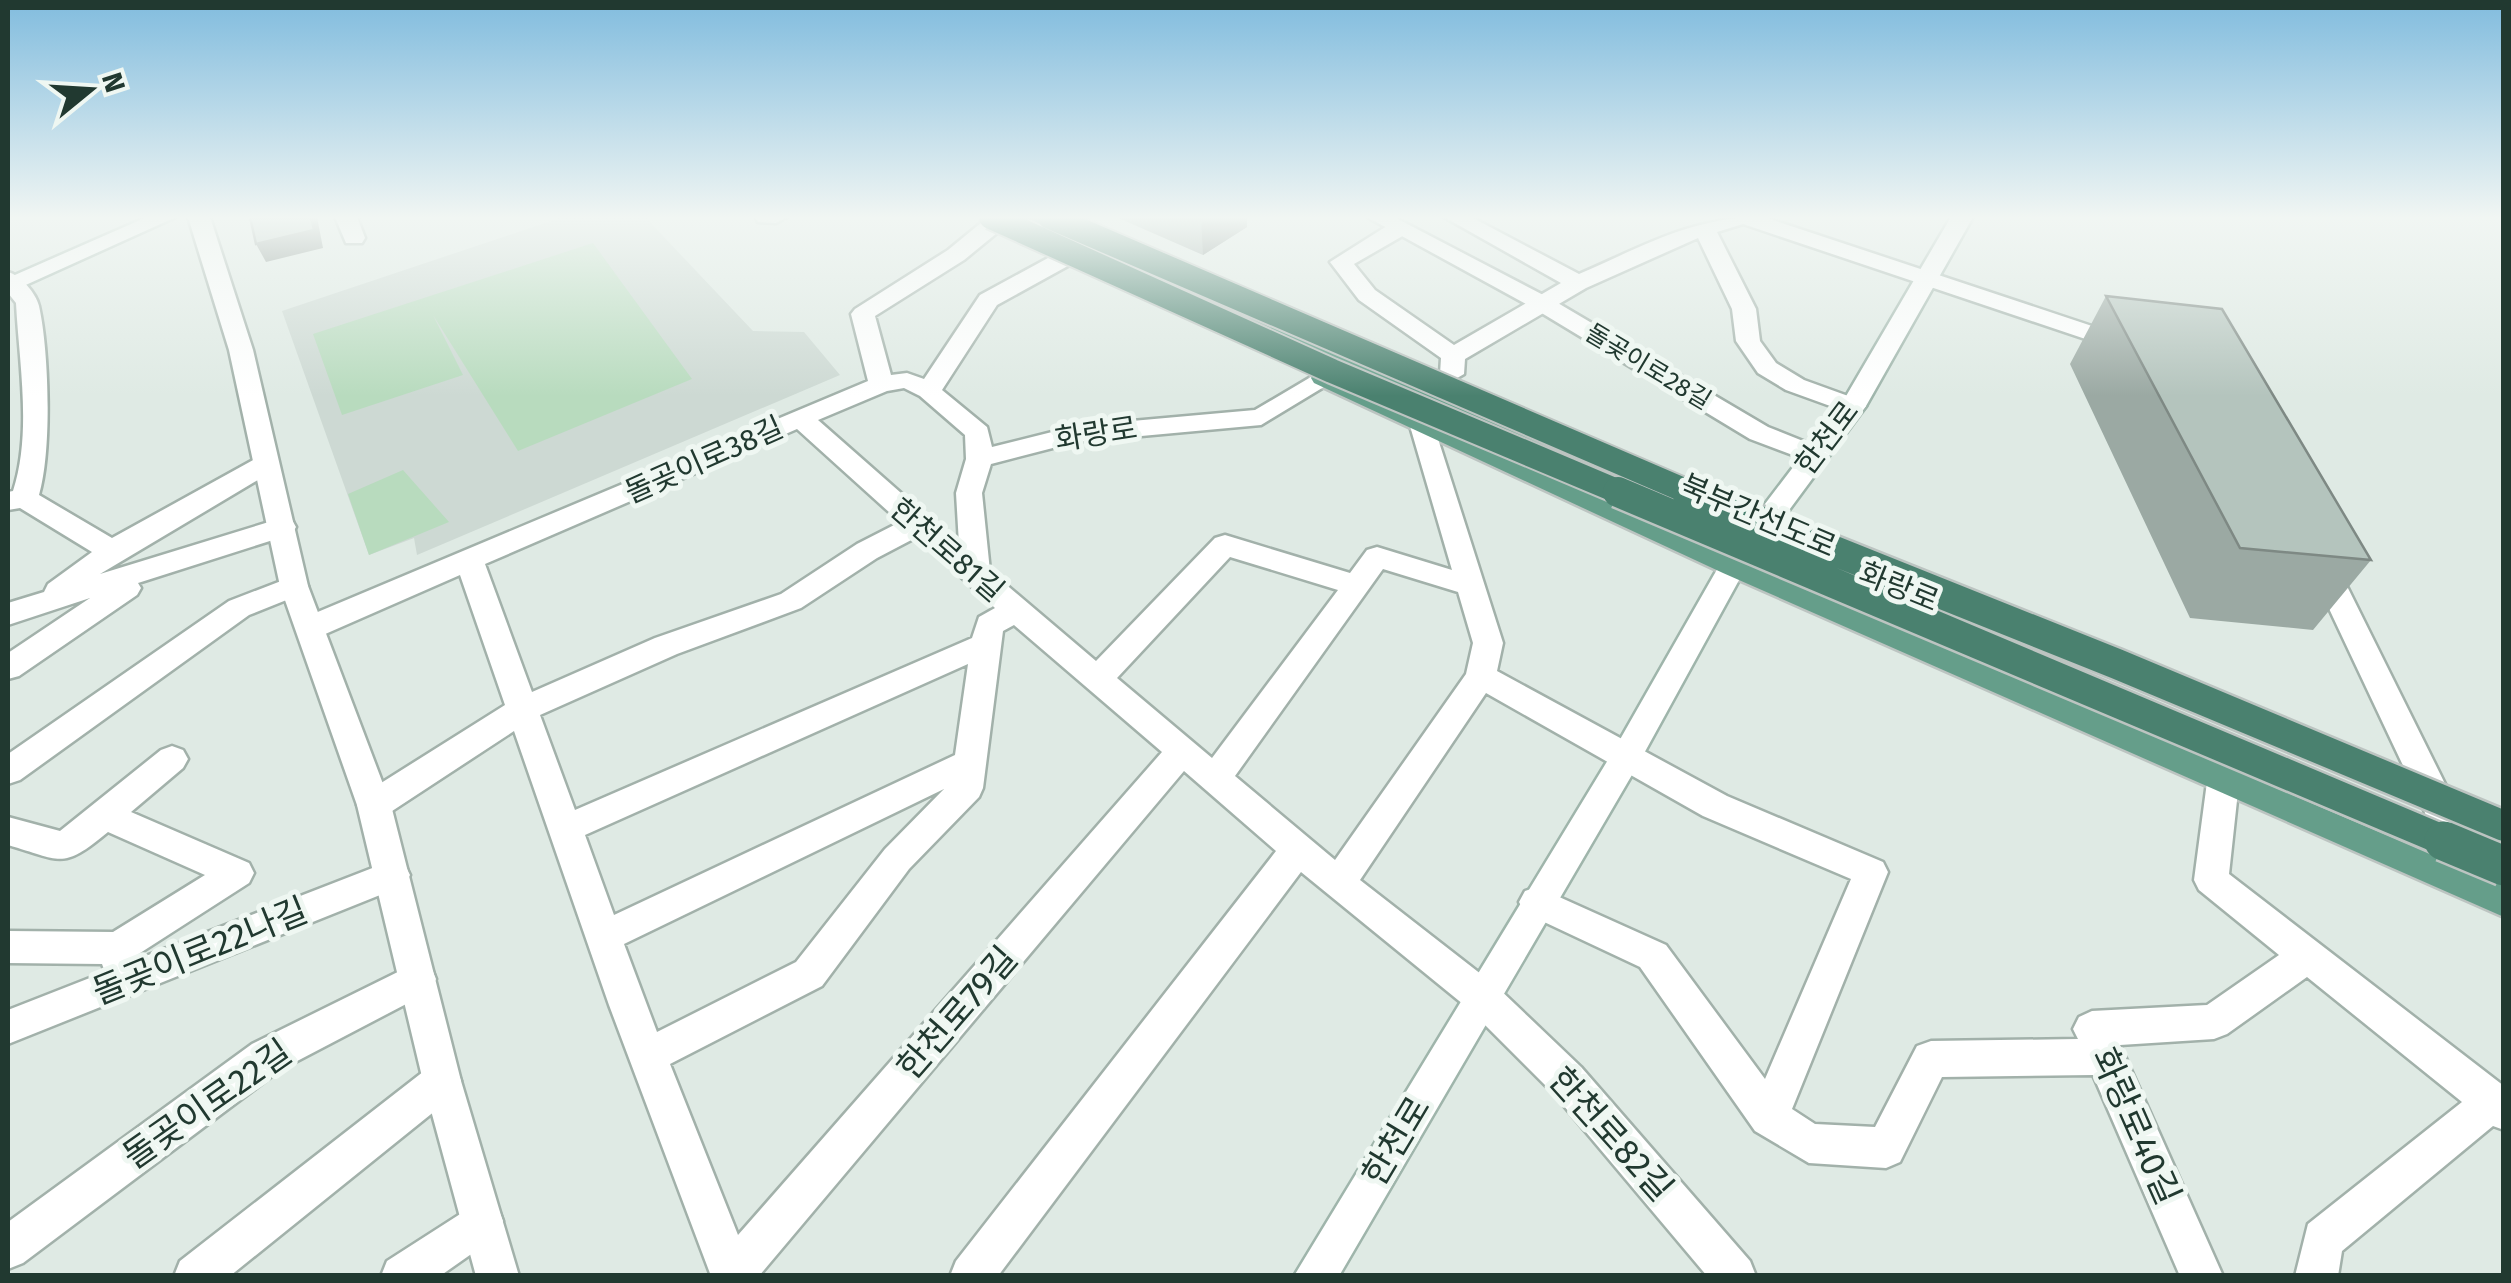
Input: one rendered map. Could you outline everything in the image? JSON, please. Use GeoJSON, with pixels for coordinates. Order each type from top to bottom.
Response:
{"type":"FeatureCollection","features":[{"type":"Feature","properties":{"kind":"highway","name":"북부간선도로"},"geometry":{"type":"LineString","coordinates":[[1126,277],[1332,371],[2504,866]]}},
{"type":"Feature","properties":{"kind":"highway","name":"북부간선도로"},"geometry":{"type":"LineString","coordinates":[[1188,277],[1627,468],[2099,657],[2504,826]]}},
{"type":"Feature","properties":{"kind":"main road","name":"화랑로"},"geometry":{"type":"LineString","coordinates":[[1109,277],[1423,426],[1732,566],[2504,902]]}},
{"type":"Feature","properties":{"kind":"main road","name":"화랑로"},"geometry":{"type":"LineString","coordinates":[[1139,277],[2504,836]]}},
{"type":"Feature","properties":{"kind":"street"},"geometry":{"type":"LineString","coordinates":[[217,277],[241,350],[294,586],[374,805],[442,1081],[498,1276]]}},
{"type":"Feature","properties":{"kind":"street"},"geometry":{"type":"LineString","coordinates":[[922,277],[862,314],[881,384],[907,380],[929,390],[978,433],[979,459],[969,493],[976,576]]}},
{"type":"Feature","properties":{"kind":"street"},"geometry":{"type":"LineString","coordinates":[[929,390],[988,300],[1030,277]]}},
{"type":"Feature","properties":{"kind":"street"},"geometry":{"type":"LineString","coordinates":[[1353,277],[1367,295],[1454,356]]}},
{"type":"Feature","properties":{"kind":"street","name":"돌곶이로28길"},"geometry":{"type":"LineString","coordinates":[[1491,277],[1759,433],[1814,456]]}},
{"type":"Feature","properties":{"kind":"street","name":"돌곶이로28길"},"geometry":{"type":"LineString","coordinates":[[1567,277],[1578,283]]}},
{"type":"Feature","properties":{"kind":"street"},"geometry":{"type":"LineString","coordinates":[[1454,356],[1592,277]]}},
{"type":"Feature","properties":{"kind":"street"},"geometry":{"type":"LineString","coordinates":[[1728,277],[1744,309],[1748,341],[1768,368],[1794,386],[1853,406]]}},
{"type":"Feature","properties":{"kind":"street"},"geometry":{"type":"LineString","coordinates":[[1921,277],[2155,354]]}},
{"type":"Feature","properties":{"kind":"street","name":"한천로"},"geometry":{"type":"LineString","coordinates":[[1315,1276],[1625,758],[1732,566],[1853,406],[1932,277]]}},
{"type":"Feature","properties":{"kind":"street"},"geometry":{"type":"LineString","coordinates":[[10,282],[28,302],[34,396],[34,467],[16,500],[112,551]]}},
{"type":"Feature","properties":{"kind":"street"},"geometry":{"type":"LineString","coordinates":[[1447,405],[1454,356]]}},
{"type":"Feature","properties":{"kind":"street","name":"화랑로"},"geometry":{"type":"LineString","coordinates":[[979,459],[1076,434],[1261,417],[1325,379]]}},
{"type":"Feature","properties":{"kind":"street","name":"돌곶이로38길"},"geometry":{"type":"LineString","coordinates":[[312,627],[881,384]]}},
{"type":"Feature","properties":{"kind":"street"},"geometry":{"type":"LineString","coordinates":[[8,406],[34,396]]}},
{"type":"Feature","properties":{"kind":"street","name":"한천로81길"},"geometry":{"type":"LineString","coordinates":[[800,418],[917,525],[1097,679],[1337,882],[1482,997]]}},
{"type":"Feature","properties":{"kind":"street"},"geometry":{"type":"LineString","coordinates":[[1337,882],[1358,859],[1482,676],[1488,643],[1423,426]]}},
{"type":"Feature","properties":{"kind":"street"},"geometry":{"type":"LineString","coordinates":[[48,602],[66,582],[112,551],[264,465]]}},
{"type":"Feature","properties":{"kind":"street"},"geometry":{"type":"LineString","coordinates":[[1606,508],[1628,499],[1626,476]]}},
{"type":"Feature","properties":{"kind":"street"},"geometry":{"type":"LineString","coordinates":[[374,805],[522,710],[666,646],[791,600],[867,551],[917,525]]}},
{"type":"Feature","properties":{"kind":"street"},"geometry":{"type":"LineString","coordinates":[[8,614],[282,527]]}},
{"type":"Feature","properties":{"kind":"street"},"geometry":{"type":"LineString","coordinates":[[2306,532],[2441,810],[2464,885]]}},
{"type":"Feature","properties":{"kind":"street"},"geometry":{"type":"LineString","coordinates":[[1097,679],[1225,545],[1356,585]]}},
{"type":"Feature","properties":{"kind":"street"},"geometry":{"type":"LineString","coordinates":[[1215,779],[1377,557],[1471,586]]}},
{"type":"Feature","properties":{"kind":"street","name":"한천로79길"},"geometry":{"type":"LineString","coordinates":[[470,562],[603,937],[733,1275],[1182,751]]}},
{"type":"Feature","properties":{"kind":"street"},"geometry":{"type":"LineString","coordinates":[[8,668],[159,567]]}},
{"type":"Feature","properties":{"kind":"street"},"geometry":{"type":"LineString","coordinates":[[8,771],[239,608],[294,586]]}},
{"type":"Feature","properties":{"kind":"street"},"geometry":{"type":"LineString","coordinates":[[648,1056],[810,974],[897,859],[967,788],[989,625],[1016,610]]}},
{"type":"Feature","properties":{"kind":"street"},"geometry":{"type":"LineString","coordinates":[[565,829],[986,644]]}},
{"type":"Feature","properties":{"kind":"street"},"geometry":{"type":"LineString","coordinates":[[1482,676],[1715,806],[1871,872],[1769,1118]]}},
{"type":"Feature","properties":{"kind":"street"},"geometry":{"type":"LineString","coordinates":[[8,832],[65,847],[172,759]]}},
{"type":"Feature","properties":{"kind":"street"},"geometry":{"type":"LineString","coordinates":[[603,937],[970,762]]}},
{"type":"Feature","properties":{"kind":"street"},"geometry":{"type":"LineString","coordinates":[[2223,782],[2212,880],[2498,1107],[2323,1238],[2316,1276]]}},
{"type":"Feature","properties":{"kind":"street"},"geometry":{"type":"LineString","coordinates":[[8,947],[121,965],[237,873],[104,815]]}},
{"type":"Feature","properties":{"kind":"street"},"geometry":{"type":"LineString","coordinates":[[971,1276],[1298,849]]}},
{"type":"Feature","properties":{"kind":"street","name":"돌곶이로22나길"},"geometry":{"type":"LineString","coordinates":[[8,1027],[121,965],[393,875]]}},
{"type":"Feature","properties":{"kind":"street"},"geometry":{"type":"LineString","coordinates":[[1537,902],[1653,956],[1769,1118],[1809,1144],[1886,1148],[1931,1059],[2106,1057]]}},
{"type":"Feature","properties":{"kind":"street","name":"화랑로40길"},"geometry":{"type":"LineString","coordinates":[[2202,1276],[2092,1029],[2214,1022],[2307,956]]}},
{"type":"Feature","properties":{"kind":"street","name":"돌곶이로22길"},"geometry":{"type":"LineString","coordinates":[[8,1248],[266,1057],[418,979]]}},
{"type":"Feature","properties":{"kind":"street","name":"한천로82길"},"geometry":{"type":"LineString","coordinates":[[1482,997],[1567,1080],[1736,1276]]}},
{"type":"Feature","properties":{"kind":"street"},"geometry":{"type":"LineString","coordinates":[[195,1276],[442,1081]]}},
{"type":"Feature","properties":{"kind":"street"},"geometry":{"type":"LineString","coordinates":[[402,1276],[482,1221]]}},
{"type":"Feature","properties":{"kind":"shaded area"},"geometry":{"type":"Polygon","coordinates":[[[384,277],[702,277],[753,331],[804,332],[840,375],[417,555],[414,538],[369,555],[282,311],[384,277]]]}},
{"type":"Feature","properties":{"kind":"green space"},"geometry":{"type":"Polygon","coordinates":[[[489,277],[618,277],[692,379],[518,451],[433,315],[463,375],[342,415],[313,334],[489,277]]]}},
{"type":"Feature","properties":{"kind":"green space"},"geometry":{"type":"Polygon","coordinates":[[[403,470],[449,522],[369,555],[348,494],[403,470]]]}},
{"type":"Feature","properties":{"kind":"building"},"geometry":{"type":"Polygon","coordinates":[[[2106,296],[2222,309],[2371,560],[2240,548],[2106,296]]]}}]}
